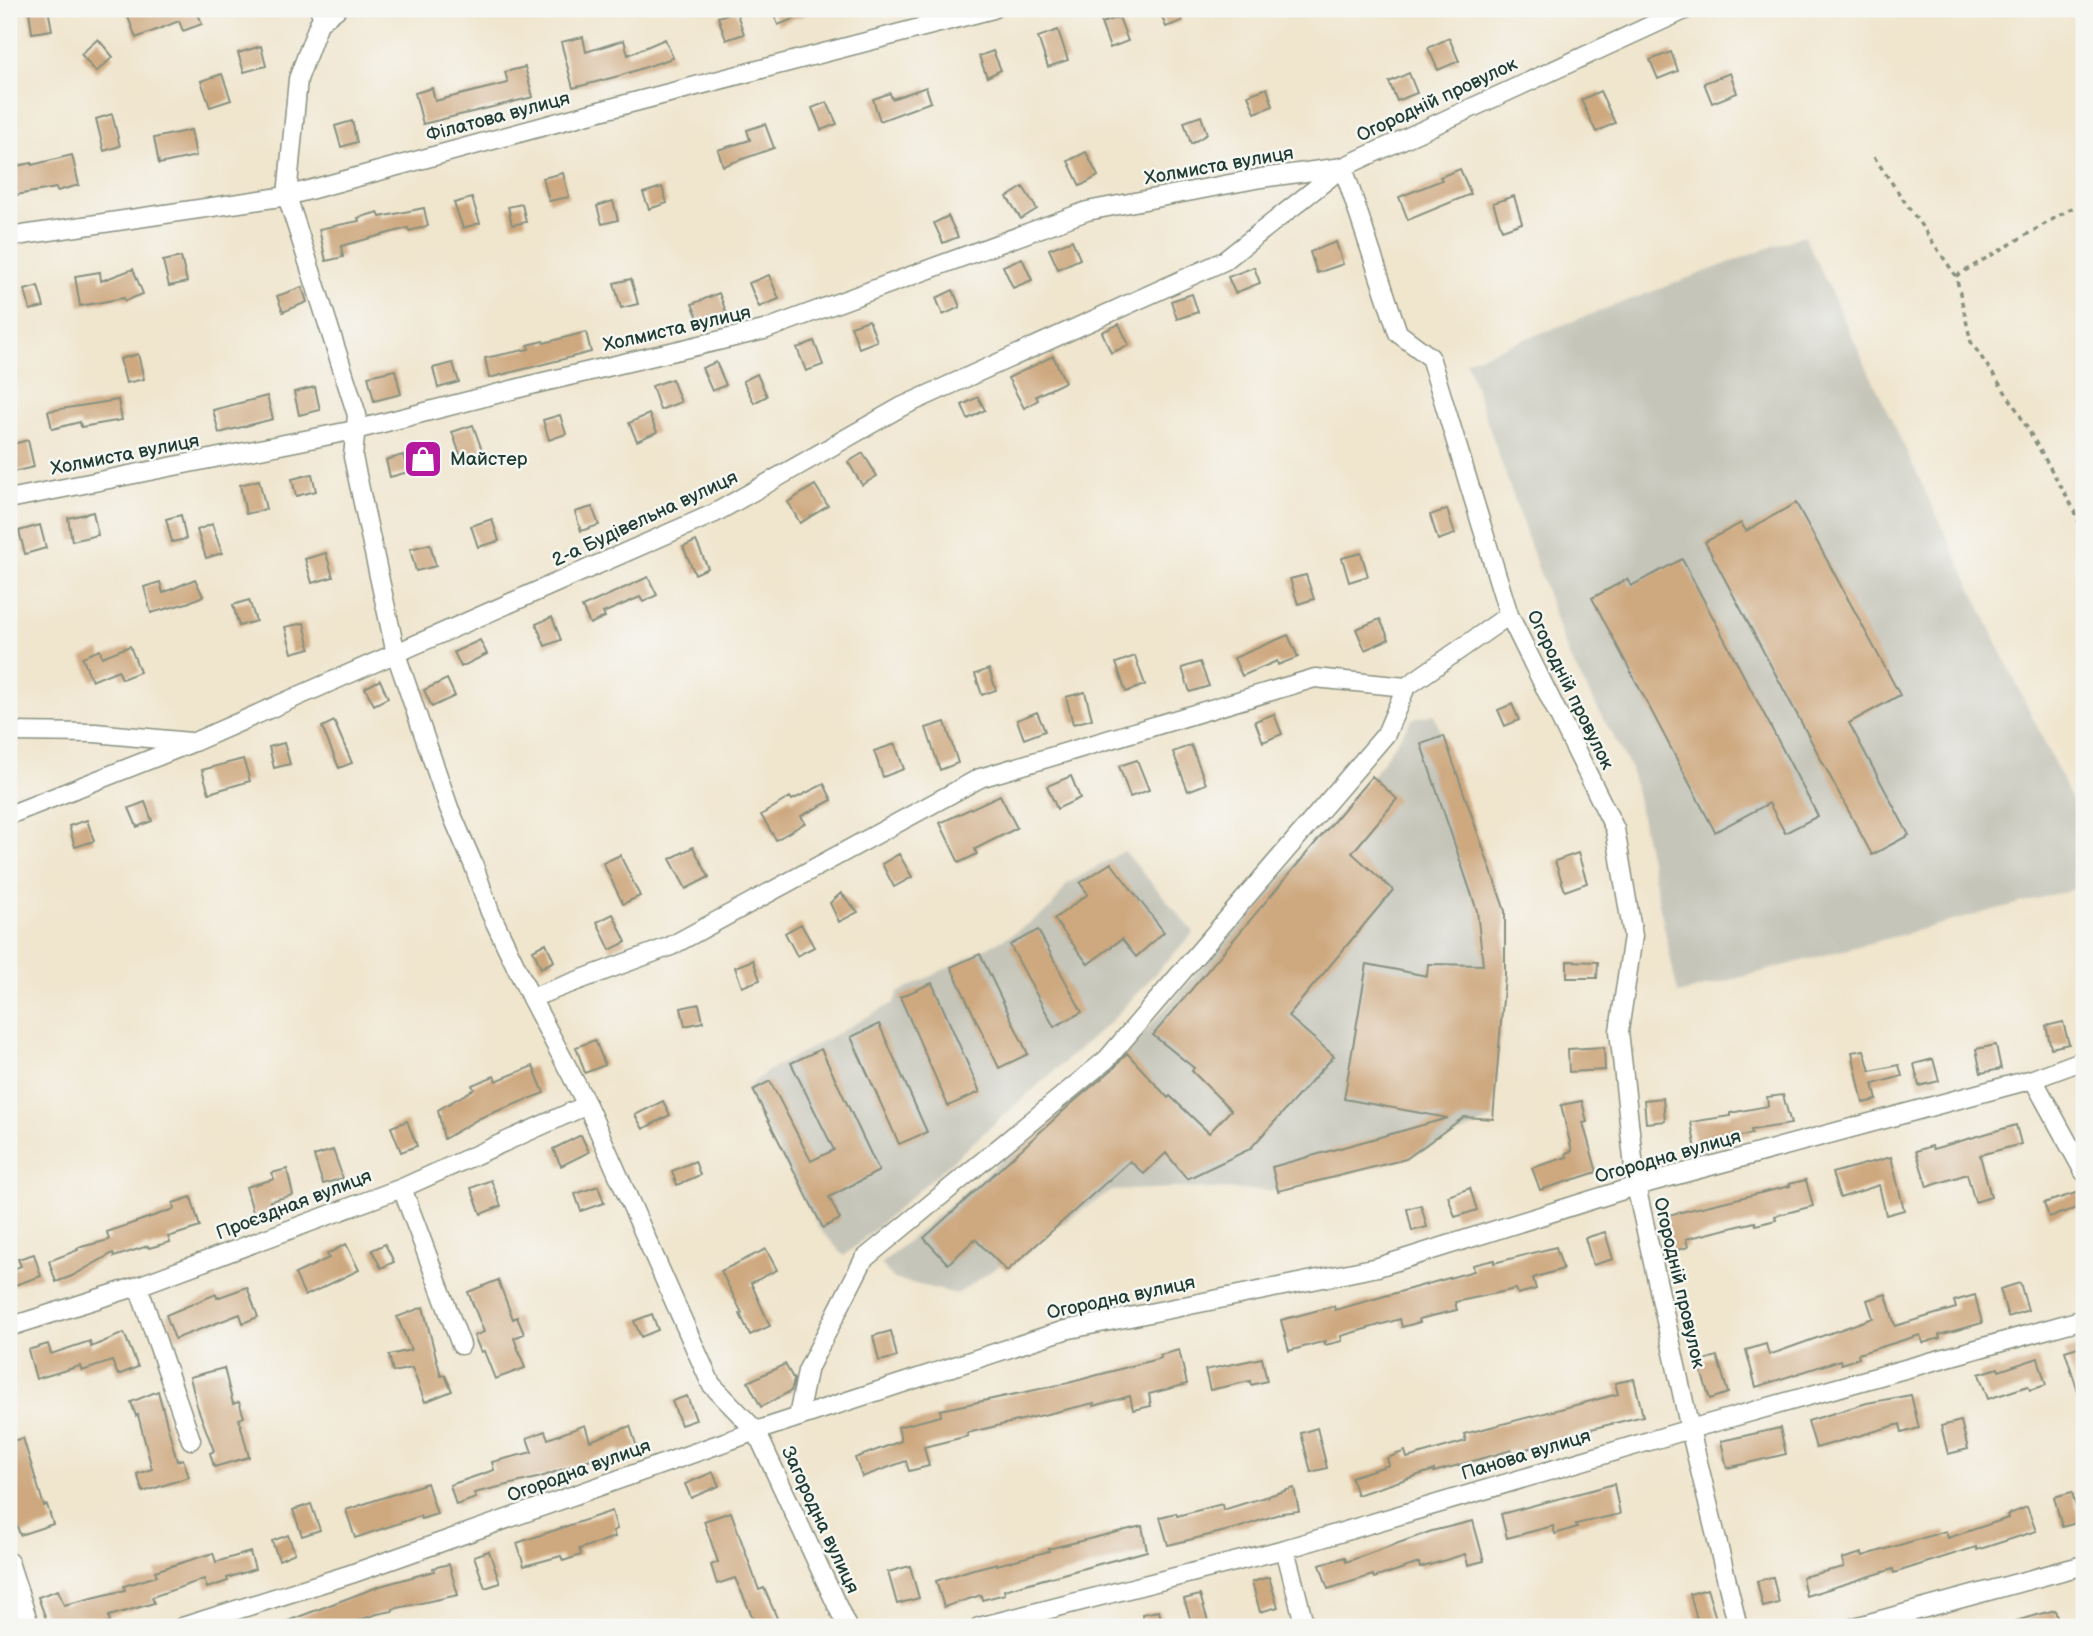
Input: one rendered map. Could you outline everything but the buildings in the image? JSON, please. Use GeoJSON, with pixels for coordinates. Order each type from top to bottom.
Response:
{"type":"FeatureCollection","features":[{"type":"Feature","properties":{"kind":"street"},"geometry":{"type":"LineString","coordinates":[[287,196],[298,79],[317,16],[337,9]]}},
{"type":"Feature","properties":{"kind":"street","name":"Філатова вулиця"},"geometry":{"type":"LineString","coordinates":[[9,237],[287,196],[993,9]]}},
{"type":"Feature","properties":{"kind":"street","name":"Огородній провулок"},"geometry":{"type":"LineString","coordinates":[[1686,9],[1343,167],[1398,333],[1430,357],[1509,615],[1615,829],[1633,936],[1619,1031],[1636,1186],[1690,1429],[1738,1627]]}},
{"type":"Feature","properties":{"kind":"street","name":"Холмиста вулиця"},"geometry":{"type":"LineString","coordinates":[[9,499],[355,430],[764,330],[1087,211],[1261,178],[1343,167]]}},
{"type":"Feature","properties":{"kind":"street","name":"2-а Будівельна вулиця"},"geometry":{"type":"LineString","coordinates":[[9,815],[194,742],[715,513],[901,407],[1224,261],[1343,167]]}},
{"type":"Feature","properties":{"kind":"street","name":"Загородна вулиця"},"geometry":{"type":"LineString","coordinates":[[287,196],[357,415],[353,457],[396,654],[449,808],[490,912],[587,1105],[711,1384],[756,1431],[847,1627]]}},
{"type":"Feature","properties":{"kind":"street"},"geometry":{"type":"LineString","coordinates":[[798,1417],[807,1371],[864,1259],[1107,1059],[1386,734],[1406,687],[1509,615]]}},
{"type":"Feature","properties":{"kind":"street"},"geometry":{"type":"LineString","coordinates":[[531,998],[671,946],[980,778],[1315,678],[1406,687]]}},
{"type":"Feature","properties":{"kind":"street"},"geometry":{"type":"LineString","coordinates":[[9,732],[95,733],[194,742]]}},
{"type":"Feature","properties":{"kind":"street","name":"Огородна вулиця"},"geometry":{"type":"LineString","coordinates":[[182,1627],[352,1574],[756,1431],[1065,1330],[1378,1267],[1636,1186],[2033,1079],[2084,1060]]}},
{"type":"Feature","properties":{"kind":"street"},"geometry":{"type":"LineString","coordinates":[[2033,1079],[2084,1172]]}},
{"type":"Feature","properties":{"kind":"street","name":"Проєздная вулиця"},"geometry":{"type":"LineString","coordinates":[[9,1327],[138,1286],[402,1188],[587,1105]]}},
{"type":"Feature","properties":{"kind":"street"},"geometry":{"type":"LineString","coordinates":[[402,1188],[461,1345]]}},
{"type":"Feature","properties":{"kind":"street"},"geometry":{"type":"LineString","coordinates":[[138,1286],[191,1440]]}},
{"type":"Feature","properties":{"kind":"street","name":"Панова вулиця"},"geometry":{"type":"LineString","coordinates":[[979,1627],[1284,1549],[1690,1429],[2084,1319]]}},
{"type":"Feature","properties":{"kind":"street"},"geometry":{"type":"LineString","coordinates":[[1284,1549],[1305,1627]]}},
{"type":"Feature","properties":{"kind":"street"},"geometry":{"type":"LineString","coordinates":[[9,1562],[30,1627]]}},
{"type":"Feature","properties":{"kind":"street"},"geometry":{"type":"LineString","coordinates":[[1855,1627],[2084,1565]]}},
{"type":"Feature","properties":{"kind":"path"},"geometry":{"type":"LineString","coordinates":[[1874,157],[1956,276],[1971,342],[2014,405],[2084,531]]}},
{"type":"Feature","properties":{"kind":"path"},"geometry":{"type":"LineString","coordinates":[[1956,276],[2084,201]]}},
{"type":"Feature","properties":{"kind":"shaded area"},"geometry":{"type":"Polygon","coordinates":[[[1804,235],[2084,826],[2084,886],[1678,994],[1631,769],[1569,657],[1466,361],[1804,235]]]}},
{"type":"Feature","properties":{"kind":"shaded area"},"geometry":{"type":"Polygon","coordinates":[[[1434,714],[1505,911],[1505,975],[1493,1119],[1406,1158],[1278,1191],[1173,1188],[1111,1191],[957,1294],[894,1279],[881,1264],[1126,1053],[1372,776],[1413,718],[1434,714]]]}},
{"type":"Feature","properties":{"kind":"shaded area"},"geometry":{"type":"Polygon","coordinates":[[[1124,851],[1194,932],[1111,1021],[844,1256],[818,1227],[746,1089],[766,1072],[893,1003],[898,993],[1011,935],[1050,909],[1067,884],[1124,851]]]}},
{"type":"Feature","properties":{"kind":"place","name":"Майстер"},"geometry":{"type":"Point","coordinates":[423,459]}}]}
